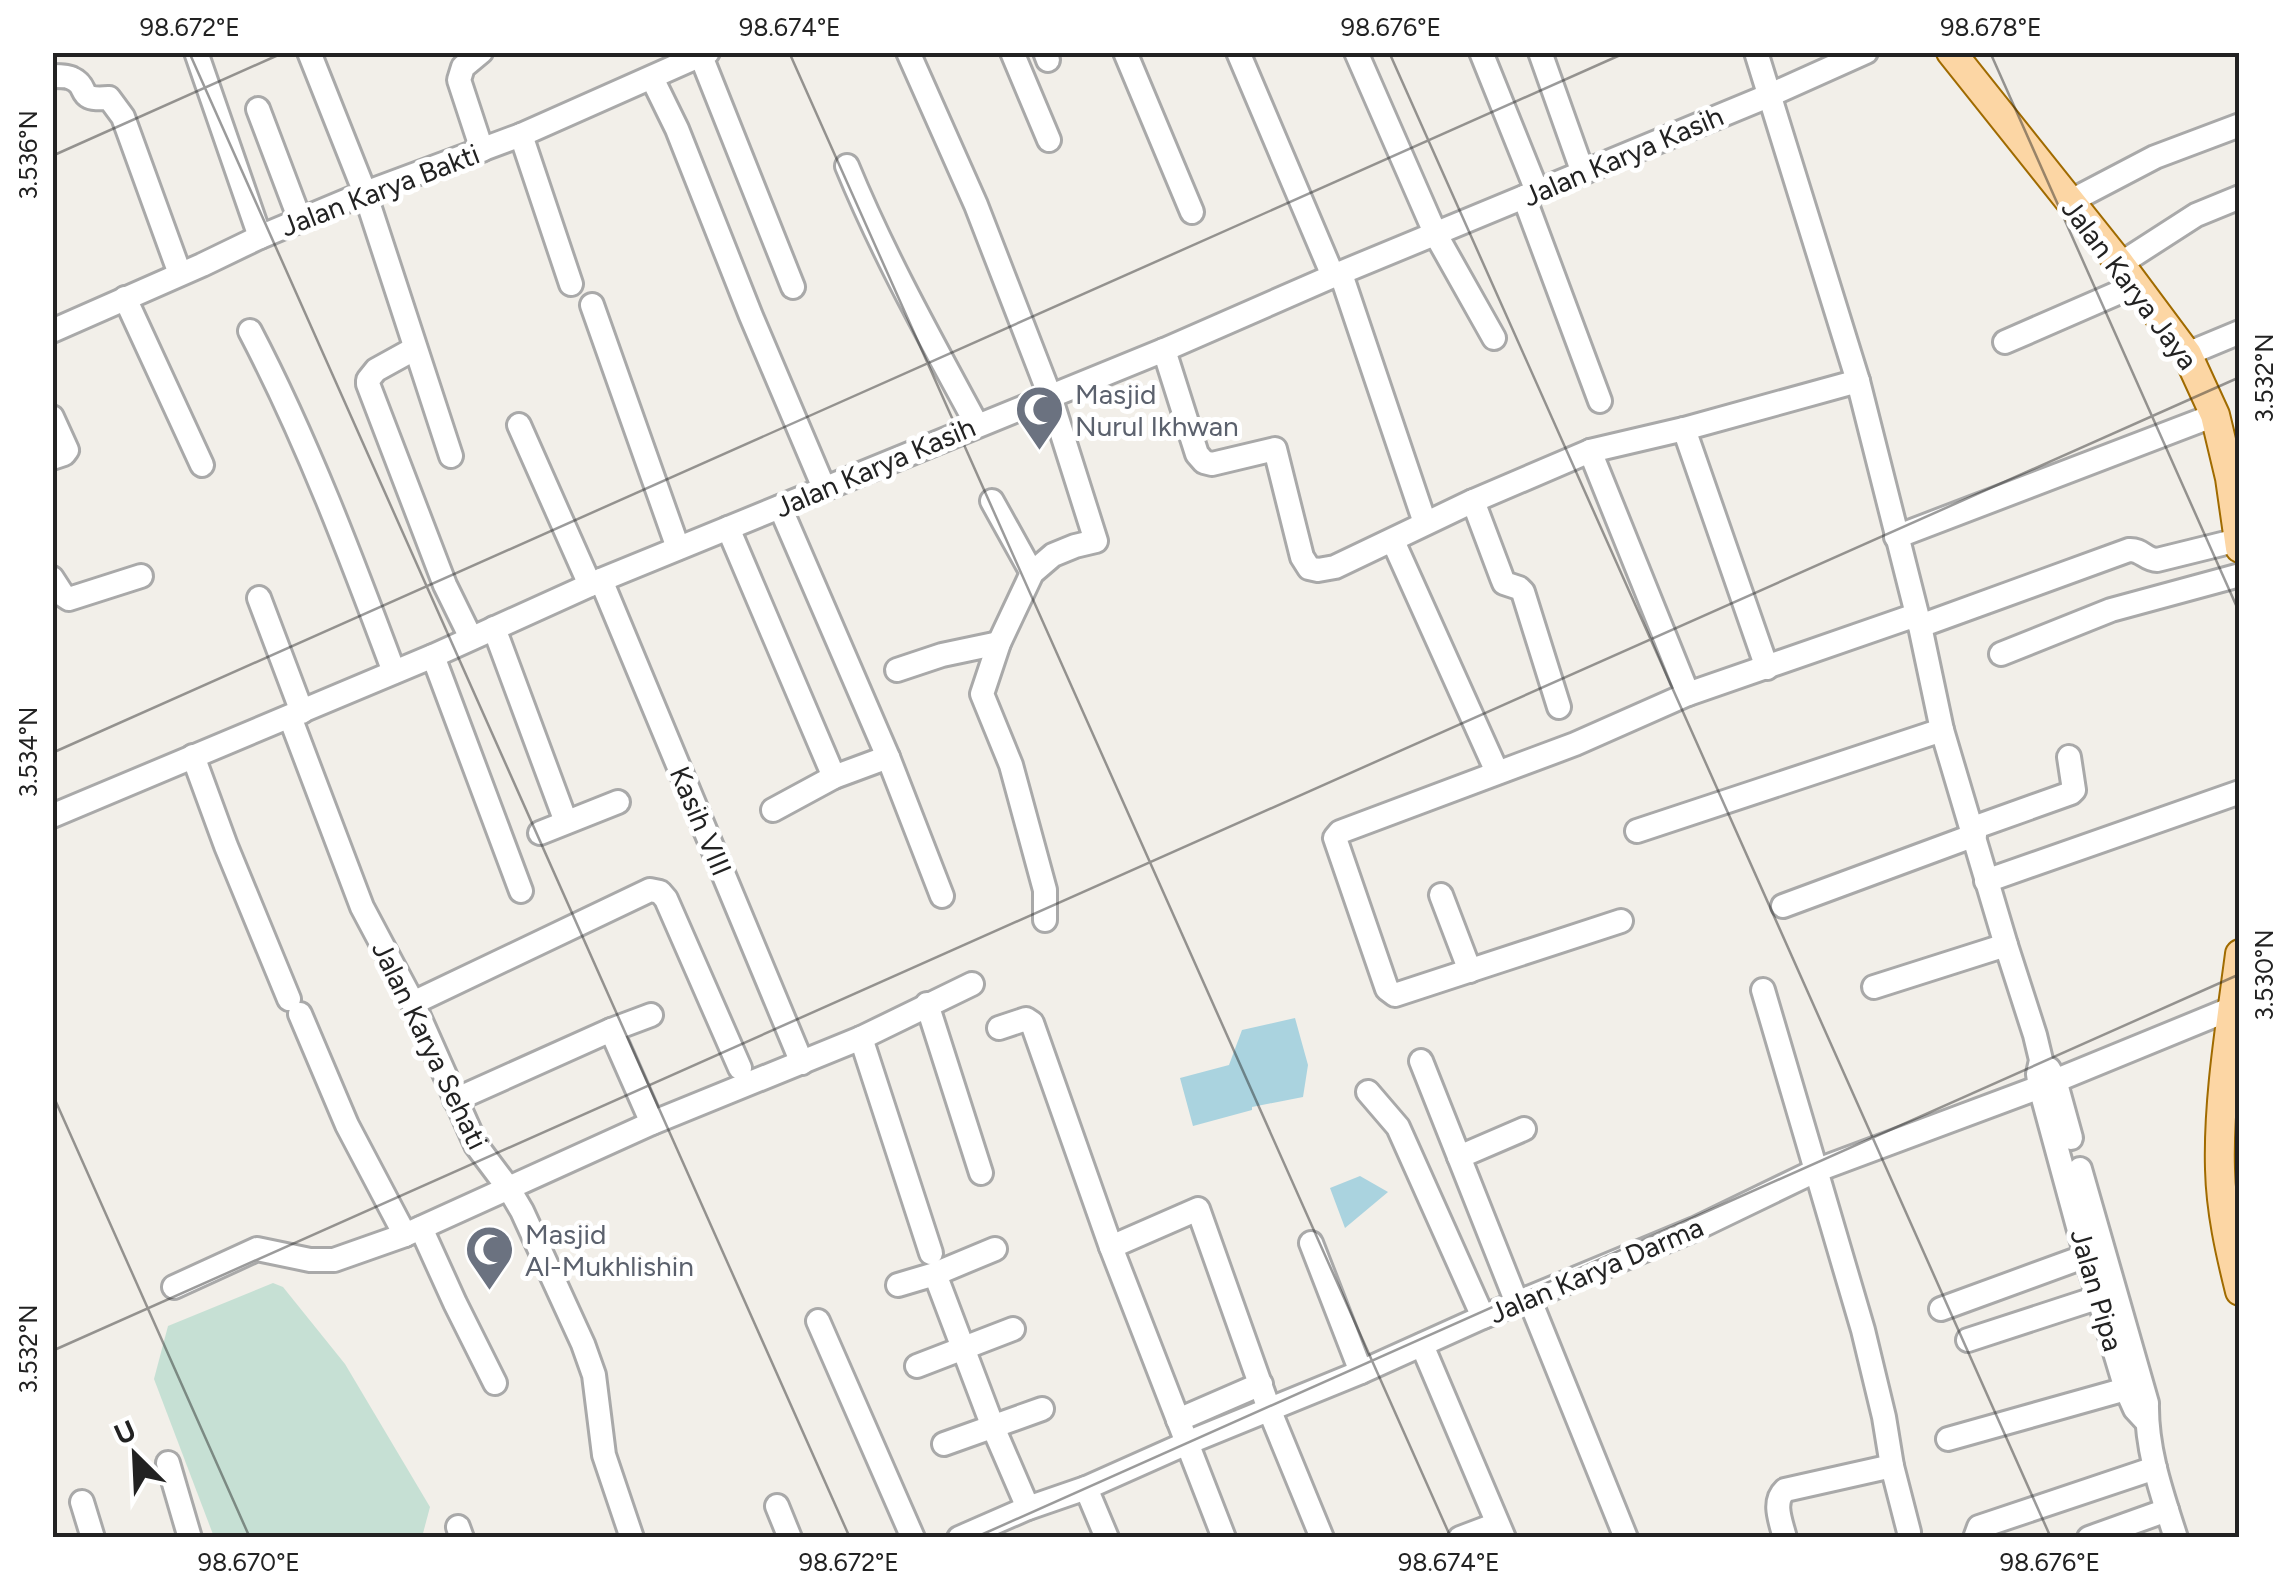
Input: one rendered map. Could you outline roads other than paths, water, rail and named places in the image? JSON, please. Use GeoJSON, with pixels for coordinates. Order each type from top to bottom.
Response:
{"type":"FeatureCollection","features":[{"type":"Feature","properties":{"kind":"main road","name":"Jalan Karya Jaya"},"geometry":{"type":"LineString","coordinates":[[1951,52],[2187,354],[2215,415],[2235,476],[2240,548]]}},
{"type":"Feature","properties":{"kind":"main road"},"geometry":{"type":"LineString","coordinates":[[2240,954],[2220,1134],[2226,1236],[2240,1291]]}},
{"type":"Feature","properties":{"kind":"street"},"geometry":{"type":"LineString","coordinates":[[196,52],[260,237]]}},
{"type":"Feature","properties":{"kind":"street"},"geometry":{"type":"LineString","coordinates":[[308,52],[365,193],[451,456]]}},
{"type":"Feature","properties":{"kind":"street"},"geometry":{"type":"LineString","coordinates":[[481,52],[464,66],[458,80],[482,150]]}},
{"type":"Feature","properties":{"kind":"street"},"geometry":{"type":"LineString","coordinates":[[908,52],[976,205],[1050,396],[1096,541],[1053,555],[1032,574],[998,643],[982,694],[1011,764],[1045,890],[1045,920]]}},
{"type":"Feature","properties":{"kind":"street"},"geometry":{"type":"LineString","coordinates":[[1012,52],[1049,140]]}},
{"type":"Feature","properties":{"kind":"street"},"geometry":{"type":"LineString","coordinates":[[1126,52],[1192,212]]}},
{"type":"Feature","properties":{"kind":"street"},"geometry":{"type":"LineString","coordinates":[[1238,52],[1337,275],[1425,523]]}},
{"type":"Feature","properties":{"kind":"street"},"geometry":{"type":"LineString","coordinates":[[1482,52],[1600,401]]}},
{"type":"Feature","properties":{"kind":"street"},"geometry":{"type":"LineString","coordinates":[[1540,52],[1582,173]]}},
{"type":"Feature","properties":{"kind":"street"},"geometry":{"type":"LineString","coordinates":[[1756,52],[1858,380],[1942,730],[2048,1083]]}},
{"type":"Feature","properties":{"kind":"street","name":"Jalan Karya Kasih"},"geometry":{"type":"LineString","coordinates":[[52,816],[433,656],[596,582],[1164,350],[1866,52]]}},
{"type":"Feature","properties":{"kind":"street"},"geometry":{"type":"LineString","coordinates":[[705,54],[792,287]]}},
{"type":"Feature","properties":{"kind":"street","name":"Jalan Karya Bakti"},"geometry":{"type":"LineString","coordinates":[[52,330],[300,220],[482,150],[705,54]]}},
{"type":"Feature","properties":{"kind":"street"},"geometry":{"type":"LineString","coordinates":[[1358,56],[1436,235],[1494,338]]}},
{"type":"Feature","properties":{"kind":"street"},"geometry":{"type":"LineString","coordinates":[[52,76],[70,77],[92,100],[109,98],[123,116],[180,274]]}},
{"type":"Feature","properties":{"kind":"street"},"geometry":{"type":"LineString","coordinates":[[652,78],[677,129],[824,488]]}},
{"type":"Feature","properties":{"kind":"street"},"geometry":{"type":"LineString","coordinates":[[258,109],[300,220]]}},
{"type":"Feature","properties":{"kind":"street"},"geometry":{"type":"LineString","coordinates":[[2069,202],[2155,157],[2240,125]]}},
{"type":"Feature","properties":{"kind":"street"},"geometry":{"type":"LineString","coordinates":[[521,134],[572,284]]}},
{"type":"Feature","properties":{"kind":"street"},"geometry":{"type":"LineString","coordinates":[[847,166],[898,280],[977,425]]}},
{"type":"Feature","properties":{"kind":"street"},"geometry":{"type":"LineString","coordinates":[[2004,342],[2128,274],[2196,215],[2240,197]]}},
{"type":"Feature","properties":{"kind":"street"},"geometry":{"type":"LineString","coordinates":[[125,298],[202,465]]}},
{"type":"Feature","properties":{"kind":"street"},"geometry":{"type":"LineString","coordinates":[[592,304],[678,548]]}},
{"type":"Feature","properties":{"kind":"street"},"geometry":{"type":"LineString","coordinates":[[250,331],[350,555],[394,672]]}},
{"type":"Feature","properties":{"kind":"street"},"geometry":{"type":"LineString","coordinates":[[2187,354],[2240,332]]}},
{"type":"Feature","properties":{"kind":"street"},"geometry":{"type":"LineString","coordinates":[[414,349],[376,370],[368,384],[444,585],[471,638]]}},
{"type":"Feature","properties":{"kind":"street"},"geometry":{"type":"LineString","coordinates":[[1164,350],[1197,454],[1204,462],[1212,464],[1275,449],[1302,556],[1309,568],[1318,570],[1335,566],[1590,451],[1858,380]]}},
{"type":"Feature","properties":{"kind":"street"},"geometry":{"type":"LineString","coordinates":[[1896,537],[2215,415]]}},
{"type":"Feature","properties":{"kind":"street"},"geometry":{"type":"LineString","coordinates":[[52,416],[66,450],[52,458]]}},
{"type":"Feature","properties":{"kind":"street","name":"Kasih VIII"},"geometry":{"type":"LineString","coordinates":[[519,424],[596,582],[802,1063]]}},
{"type":"Feature","properties":{"kind":"street"},"geometry":{"type":"LineString","coordinates":[[1684,429],[1767,668]]}},
{"type":"Feature","properties":{"kind":"street"},"geometry":{"type":"LineString","coordinates":[[1590,451],[1688,694]]}},
{"type":"Feature","properties":{"kind":"street"},"geometry":{"type":"LineString","coordinates":[[1473,501],[1504,583],[1523,592],[1560,706]]}},
{"type":"Feature","properties":{"kind":"street"},"geometry":{"type":"LineString","coordinates":[[992,502],[1032,574]]}},
{"type":"Feature","properties":{"kind":"street"},"geometry":{"type":"LineString","coordinates":[[780,507],[888,758],[942,896]]}},
{"type":"Feature","properties":{"kind":"street"},"geometry":{"type":"LineString","coordinates":[[728,528],[834,777]]}},
{"type":"Feature","properties":{"kind":"street"},"geometry":{"type":"LineString","coordinates":[[1621,921],[1395,995],[1387,988],[1335,838],[1340,832],[1575,744],[1688,694],[2129,550],[2158,560],[2238,540]]}},
{"type":"Feature","properties":{"kind":"street"},"geometry":{"type":"LineString","coordinates":[[1392,541],[1497,772]]}},
{"type":"Feature","properties":{"kind":"street"},"geometry":{"type":"LineString","coordinates":[[2001,654],[2111,610],[2240,575]]}},
{"type":"Feature","properties":{"kind":"street"},"geometry":{"type":"LineString","coordinates":[[52,578],[69,599],[141,576]]}},
{"type":"Feature","properties":{"kind":"street","name":"Jalan Karya Sehati"},"geometry":{"type":"LineString","coordinates":[[258,598],[362,907],[412,1003],[476,1145],[509,1189],[546,1260],[594,1376],[604,1455],[632,1538]]}},
{"type":"Feature","properties":{"kind":"street"},"geometry":{"type":"LineString","coordinates":[[494,628],[566,822]]}},
{"type":"Feature","properties":{"kind":"street"},"geometry":{"type":"LineString","coordinates":[[897,670],[998,643]]}},
{"type":"Feature","properties":{"kind":"street"},"geometry":{"type":"LineString","coordinates":[[433,656],[522,891]]}},
{"type":"Feature","properties":{"kind":"street"},"geometry":{"type":"LineString","coordinates":[[1637,831],[1942,730]]}},
{"type":"Feature","properties":{"kind":"street"},"geometry":{"type":"LineString","coordinates":[[193,756],[226,846],[347,1125],[413,1232],[495,1384]]}},
{"type":"Feature","properties":{"kind":"street"},"geometry":{"type":"LineString","coordinates":[[772,810],[834,777],[888,758]]}},
{"type":"Feature","properties":{"kind":"street"},"geometry":{"type":"LineString","coordinates":[[1783,906],[2071,794],[2074,790],[2069,758]]}},
{"type":"Feature","properties":{"kind":"street"},"geometry":{"type":"LineString","coordinates":[[1986,881],[2240,792]]}},
{"type":"Feature","properties":{"kind":"street"},"geometry":{"type":"LineString","coordinates":[[540,833],[618,802]]}},
{"type":"Feature","properties":{"kind":"street"},"geometry":{"type":"LineString","coordinates":[[412,1003],[650,890],[660,892],[666,899],[740,1068]]}},
{"type":"Feature","properties":{"kind":"street"},"geometry":{"type":"LineString","coordinates":[[1442,895],[1470,971]]}},
{"type":"Feature","properties":{"kind":"street"},"geometry":{"type":"LineString","coordinates":[[1874,987],[2006,945]]}},
{"type":"Feature","properties":{"kind":"street"},"geometry":{"type":"LineString","coordinates":[[174,1287],[258,1249],[310,1260],[334,1260],[413,1232],[652,1123],[862,1038],[972,984]]}},
{"type":"Feature","properties":{"kind":"street"},"geometry":{"type":"LineString","coordinates":[[1763,990],[1864,1330],[1909,1532]]}},
{"type":"Feature","properties":{"kind":"street"},"geometry":{"type":"LineString","coordinates":[[928,1004],[981,1173]]}},
{"type":"Feature","properties":{"kind":"street","name":"Jalan Karya Darma"},"geometry":{"type":"LineString","coordinates":[[959,1538],[996,1530],[1028,1508],[1086,1488],[1695,1229],[1815,1171],[2048,1083],[2236,1005]]}},
{"type":"Feature","properties":{"kind":"street"},"geometry":{"type":"LineString","coordinates":[[455,1100],[651,1015]]}},
{"type":"Feature","properties":{"kind":"street"},"geometry":{"type":"LineString","coordinates":[[999,1028],[1026,1020],[1032,1023],[1111,1247],[1224,1538]]}},
{"type":"Feature","properties":{"kind":"street"},"geometry":{"type":"LineString","coordinates":[[611,1030],[652,1123]]}},
{"type":"Feature","properties":{"kind":"street"},"geometry":{"type":"LineString","coordinates":[[862,1038],[933,1264],[993,1427],[1028,1508]]}},
{"type":"Feature","properties":{"kind":"street"},"geometry":{"type":"LineString","coordinates":[[1421,1061],[1626,1538]]}},
{"type":"Feature","properties":{"kind":"street","name":"Jalan Pipa"},"geometry":{"type":"LineString","coordinates":[[2048,1083],[2106,1294],[2126,1389],[2135,1410],[2147,1422],[2154,1468],[2176,1538]]}},
{"type":"Feature","properties":{"kind":"street"},"geometry":{"type":"LineString","coordinates":[[1368,1092],[1398,1127],[1483,1317]]}},
{"type":"Feature","properties":{"kind":"street"},"geometry":{"type":"LineString","coordinates":[[1459,1157],[1524,1130]]}},
{"type":"Feature","properties":{"kind":"street"},"geometry":{"type":"LineString","coordinates":[[1111,1247],[1198,1210],[1269,1409],[1322,1538]]}},
{"type":"Feature","properties":{"kind":"street"},"geometry":{"type":"LineString","coordinates":[[1311,1243],[1361,1372]]}},
{"type":"Feature","properties":{"kind":"street"},"geometry":{"type":"LineString","coordinates":[[898,1285],[933,1264],[994,1250]]}},
{"type":"Feature","properties":{"kind":"street"},"geometry":{"type":"LineString","coordinates":[[1941,1310],[2094,1253]]}},
{"type":"Feature","properties":{"kind":"street"},"geometry":{"type":"LineString","coordinates":[[1968,1340],[2106,1294],[2147,1404],[2147,1422]]}},
{"type":"Feature","properties":{"kind":"street"},"geometry":{"type":"LineString","coordinates":[[818,1321],[913,1538]]}},
{"type":"Feature","properties":{"kind":"street"},"geometry":{"type":"LineString","coordinates":[[916,1366],[1014,1330]]}},
{"type":"Feature","properties":{"kind":"street"},"geometry":{"type":"LineString","coordinates":[[1422,1345],[1501,1531],[1460,1538]]}},
{"type":"Feature","properties":{"kind":"street"},"geometry":{"type":"LineString","coordinates":[[1178,1420],[1262,1384]]}},
{"type":"Feature","properties":{"kind":"street"},"geometry":{"type":"LineString","coordinates":[[1948,1439],[2126,1389]]}},
{"type":"Feature","properties":{"kind":"street"},"geometry":{"type":"LineString","coordinates":[[944,1444],[1042,1409]]}},
{"type":"Feature","properties":{"kind":"street"},"geometry":{"type":"LineString","coordinates":[[168,1463],[190,1538]]}},
{"type":"Feature","properties":{"kind":"street"},"geometry":{"type":"LineString","coordinates":[[1785,1538],[1777,1504],[1785,1490],[1892,1466]]}},
{"type":"Feature","properties":{"kind":"street"},"geometry":{"type":"LineString","coordinates":[[1974,1538],[1979,1527],[2154,1468]]}},
{"type":"Feature","properties":{"kind":"street"},"geometry":{"type":"LineString","coordinates":[[1086,1488],[1107,1538]]}},
{"type":"Feature","properties":{"kind":"street"},"geometry":{"type":"LineString","coordinates":[[82,1502],[93,1538]]}},
{"type":"Feature","properties":{"kind":"street"},"geometry":{"type":"LineString","coordinates":[[778,1506],[790,1538]]}},
{"type":"Feature","properties":{"kind":"street"},"geometry":{"type":"LineString","coordinates":[[2090,1538],[2167,1510]]}},
{"type":"Feature","properties":{"kind":"water"},"geometry":{"type":"Polygon","coordinates":[[[1295,1018],[1308,1065],[1303,1097],[1252,1107],[1193,1126],[1180,1078],[1229,1065],[1242,1030],[1295,1018]]]}},
{"type":"Feature","properties":{"kind":"water"},"geometry":{"type":"Polygon","coordinates":[[[1360,1176],[1388,1192],[1345,1228],[1330,1188],[1360,1176]]]}},
{"type":"Feature","properties":{"kind":"place","name":"Masjid Nurul Ikhwan"},"geometry":{"type":"Point","coordinates":[1040,452]}},
{"type":"Feature","properties":{"kind":"place","name":"Masjid Al-Mukhlishin"},"geometry":{"type":"Point","coordinates":[490,1292]}}]}
